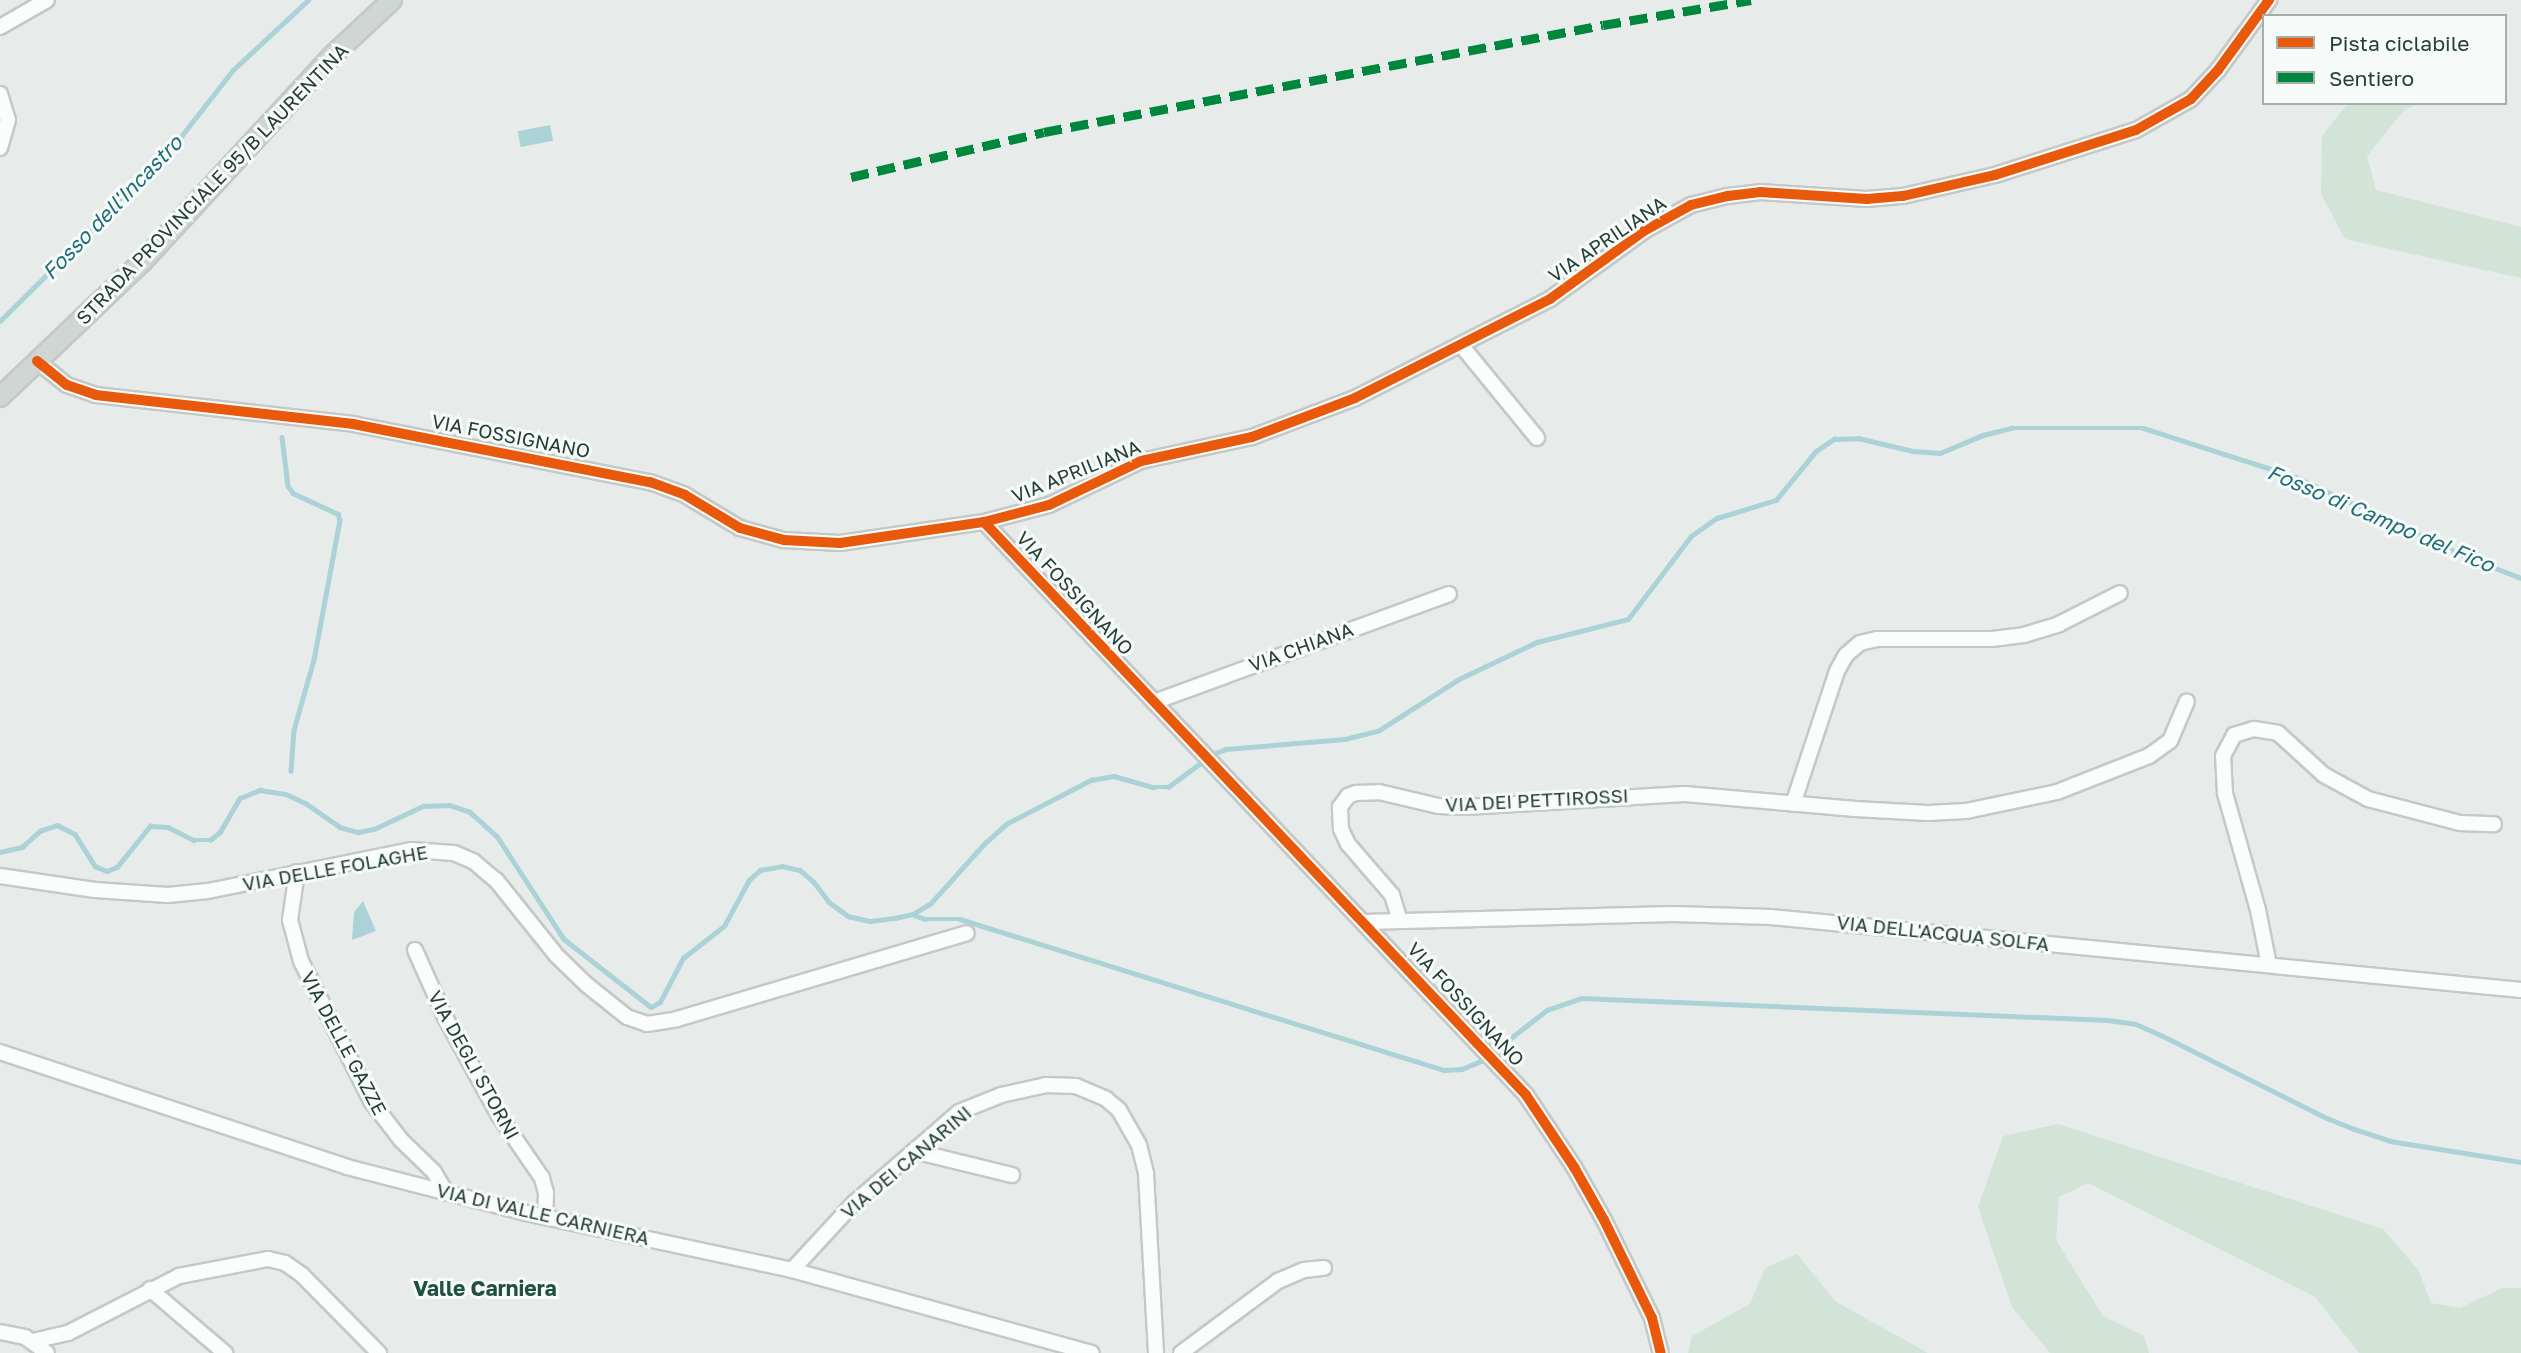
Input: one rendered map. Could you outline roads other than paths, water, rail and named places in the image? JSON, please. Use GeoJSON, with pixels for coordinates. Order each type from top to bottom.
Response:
{"type":"FeatureCollection","features":[{"type":"Feature","properties":{"kind":"main road","name":"STRADA PROVINCIALE 95/B LAURENTINA"},"geometry":{"type":"LineString","coordinates":[[0,397],[142,262],[332,56],[392,0]]}},
{"type":"Feature","properties":{"kind":"street"},"geometry":{"type":"LineString","coordinates":[[0,27],[47,0]]}},
{"type":"Feature","properties":{"kind":"street","name":"VIA APRILIANA"},"geometry":{"type":"LineString","coordinates":[[984,522],[1049,505],[1141,461],[1241,440],[1298,422],[1367,392],[1550,299],[1644,231],[1699,202],[1760,192],[1867,199],[1903,196],[2007,172],[2136,130],[2191,99],[2218,70],[2269,0]]}},
{"type":"Feature","properties":{"kind":"street"},"geometry":{"type":"LineString","coordinates":[[0,94],[8,127],[0,148]]}},
{"type":"Feature","properties":{"kind":"street"},"geometry":{"type":"LineString","coordinates":[[1461,345],[1537,438]]}},
{"type":"Feature","properties":{"kind":"street","name":"VIA FOSSIGNANO"},"geometry":{"type":"LineString","coordinates":[[37,361],[67,385],[96,395],[353,424],[650,482],[685,495],[740,528],[784,540],[840,543],[984,522],[1500,1063],[1542,1115],[1591,1196],[1648,1310],[1661,1353]]}},
{"type":"Feature","properties":{"kind":"street"},"geometry":{"type":"LineString","coordinates":[[1793,804],[1837,671],[1846,655],[1860,643],[1877,639],[1992,639],[2024,635],[2059,624],[2120,593]]}},
{"type":"Feature","properties":{"kind":"street","name":"VIA CHIANA"},"geometry":{"type":"LineString","coordinates":[[1154,702],[1449,594]]}},
{"type":"Feature","properties":{"kind":"street","name":"VIA DEI PETTIROSSI"},"geometry":{"type":"LineString","coordinates":[[1400,921],[1392,895],[1348,844],[1340,829],[1340,807],[1348,796],[1379,792],[1452,807],[1661,794],[1941,813],[1978,810],[2048,794],[2113,773],[2160,750],[2173,735],[2188,701]]}},
{"type":"Feature","properties":{"kind":"street"},"geometry":{"type":"LineString","coordinates":[[2269,965],[2258,911],[2225,793],[2223,756],[2234,735],[2254,729],[2278,733],[2324,775],[2368,799],[2460,823],[2494,824]]}},
{"type":"Feature","properties":{"kind":"street","name":"VIA DELLE FOLAGHE"},"geometry":{"type":"LineString","coordinates":[[0,876],[105,892],[168,895],[208,891],[419,849],[461,855],[503,887],[556,955],[580,979],[623,1014],[647,1024],[677,1019],[967,933]]}},
{"type":"Feature","properties":{"kind":"street","name":"VIA DELLE GAZZE"},"geometry":{"type":"LineString","coordinates":[[297,872],[290,920],[301,961],[371,1101],[401,1140],[430,1167],[446,1193]]}},
{"type":"Feature","properties":{"kind":"street","name":"VIA DELL'ACQUA SOLFA"},"geometry":{"type":"LineString","coordinates":[[1364,922],[1683,914],[1761,916],[2521,990]]}},
{"type":"Feature","properties":{"kind":"street","name":"VIA DEGLI STORNI"},"geometry":{"type":"LineString","coordinates":[[415,950],[464,1053],[504,1125],[542,1178],[546,1193],[545,1217]]}},
{"type":"Feature","properties":{"kind":"street","name":"VIA DI VALLE CARNIERA"},"geometry":{"type":"LineString","coordinates":[[0,1052],[297,1153],[545,1217],[792,1270],[1092,1353]]}},
{"type":"Feature","properties":{"kind":"street","name":"VIA DEI CANARINI"},"geometry":{"type":"LineString","coordinates":[[792,1270],[854,1203],[965,1108],[1001,1095],[1066,1084],[1084,1088],[1110,1102],[1122,1113],[1134,1132],[1145,1167],[1156,1353]]}},
{"type":"Feature","properties":{"kind":"street"},"geometry":{"type":"LineString","coordinates":[[914,1150],[1012,1175]]}},
{"type":"Feature","properties":{"kind":"street"},"geometry":{"type":"LineString","coordinates":[[1,1334],[33,1341],[68,1333],[150,1289],[202,1270],[263,1259],[278,1261],[307,1279],[379,1353]]}},
{"type":"Feature","properties":{"kind":"street"},"geometry":{"type":"LineString","coordinates":[[1181,1353],[1272,1285],[1300,1272],[1324,1268]]}},
{"type":"Feature","properties":{"kind":"street"},"geometry":{"type":"LineString","coordinates":[[150,1289],[225,1353]]}},
{"type":"Feature","properties":{"kind":"street"},"geometry":{"type":"LineString","coordinates":[[33,1341],[47,1353]]}},
{"type":"Feature","properties":{"kind":"water"},"geometry":{"type":"Polygon","coordinates":[[[550,125],[553,141],[521,147],[518,131],[550,125]]]}},
{"type":"Feature","properties":{"kind":"water"},"geometry":{"type":"Polygon","coordinates":[[[363,901],[376,931],[352,940],[354,912],[363,901]]]}},
{"type":"Feature","properties":{"kind":"waterway","name":"Fosso dell'Incastro"},"geometry":{"type":"LineString","coordinates":[[0,321],[165,157],[233,70],[308,0]]}},
{"type":"Feature","properties":{"kind":"waterway","name":"Fosso di Campo del Fico"},"geometry":{"type":"LineString","coordinates":[[0,852],[22,847],[40,831],[57,825],[75,834],[95,866],[107,871],[117,867],[150,826],[168,827],[194,840],[210,840],[220,832],[240,798],[260,790],[286,794],[307,804],[340,827],[358,832],[374,829],[423,806],[449,805],[470,812],[497,836],[564,939],[651,1007],[660,1002],[683,958],[724,926],[749,880],[760,870],[782,866],[800,870],[814,882],[829,902],[848,916],[870,921],[913,914],[931,903],[984,844],[1006,824],[1091,780],[1114,776],[1153,787],[1168,787],[1213,754],[1226,749],[1345,739],[1378,731],[1459,679],[1537,642],[1628,619],[1691,536],[1717,518],[1776,500],[1816,451],[1834,439],[1858,438],[1913,451],[1940,453],[1983,435],[2012,428],[2143,428],[2296,477],[2467,557],[2521,578]]}},
{"type":"Feature","properties":{"kind":"waterway"},"geometry":{"type":"LineString","coordinates":[[282,437],[288,486],[293,493],[338,514],[340,520],[314,660],[294,730],[291,771]]}},
{"type":"Feature","properties":{"kind":"waterway"},"geometry":{"type":"LineString","coordinates":[[914,915],[925,919],[960,919],[1444,1070],[1462,1069],[1481,1061],[1547,1010],[1581,998],[2108,1020],[2136,1024],[2354,1129],[2390,1141],[2521,1162]]}},
{"type":"Feature","properties":{"kind":"district","name":"Valle Carniera"},"geometry":{"type":"Point","coordinates":[485,1288]}}]}
